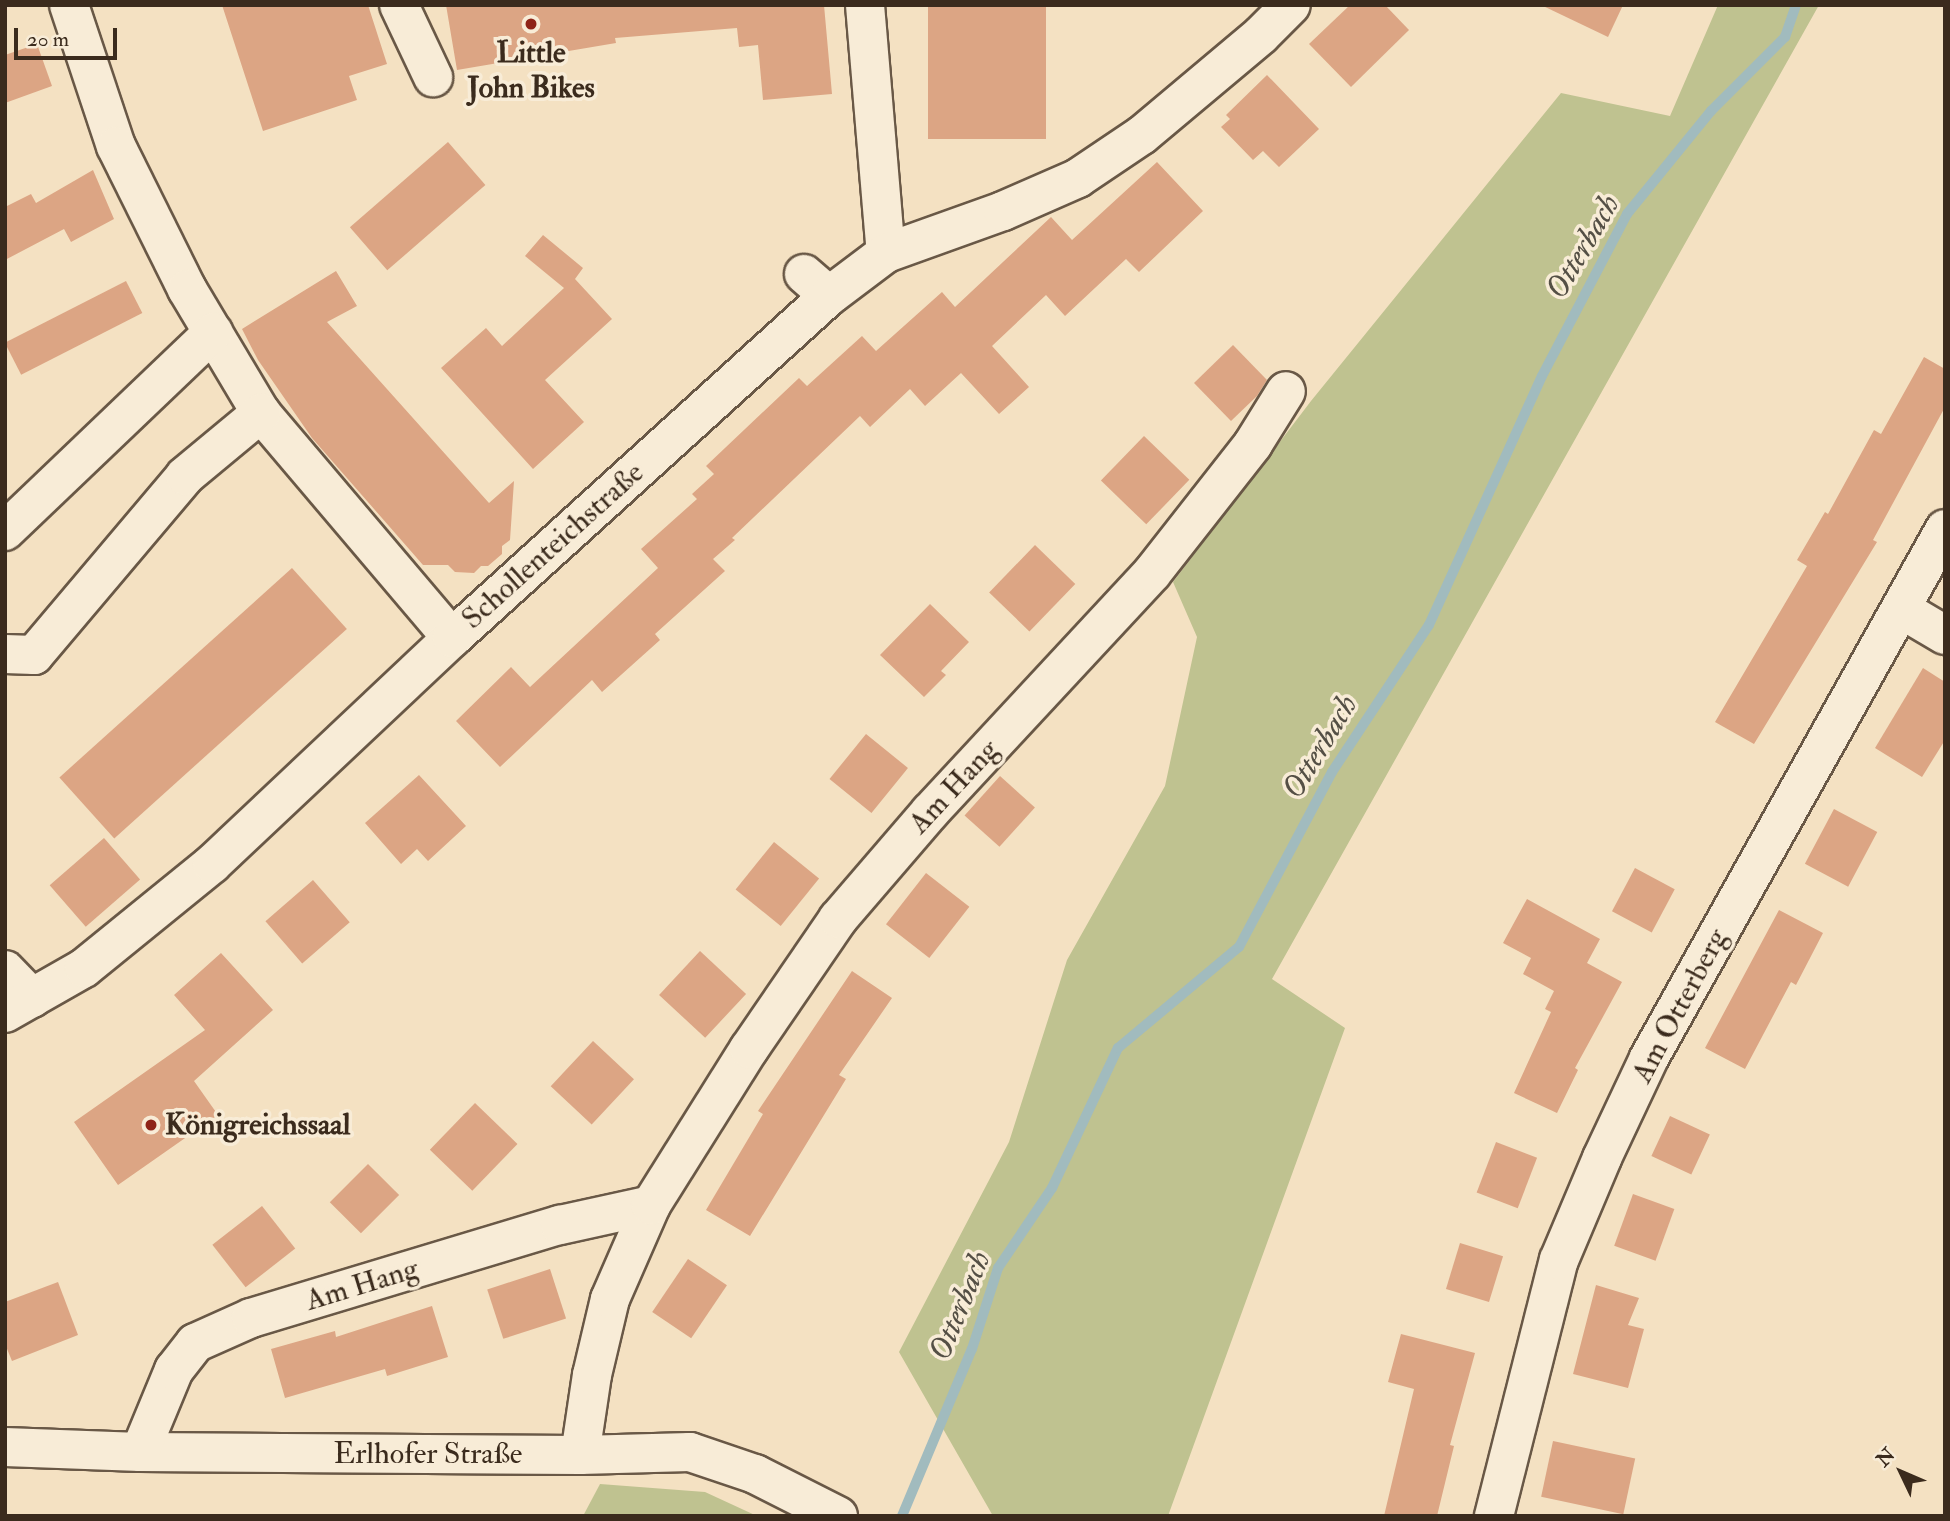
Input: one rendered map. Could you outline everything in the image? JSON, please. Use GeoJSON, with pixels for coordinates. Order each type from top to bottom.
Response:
{"type":"FeatureCollection","features":[{"type":"Feature","properties":{"kind":"street"},"geometry":{"type":"LineString","coordinates":[[69,5],[116,146],[187,289],[261,413],[452,638]]}},
{"type":"Feature","properties":{"kind":"street"},"geometry":{"type":"LineString","coordinates":[[399,5],[433,77]]}},
{"type":"Feature","properties":{"kind":"street"},"geometry":{"type":"LineString","coordinates":[[865,5],[886,253]]}},
{"type":"Feature","properties":{"kind":"street","name":"Schollenteichstraße"},"geometry":{"type":"LineString","coordinates":[[5,970],[19,1006],[84,968],[212,864],[452,638],[817,285],[886,253],[1003,211],[1078,178],[1142,135],[1261,35],[1291,5]]}},
{"type":"Feature","properties":{"kind":"street"},"geometry":{"type":"LineString","coordinates":[[5,531],[213,332]]}},
{"type":"Feature","properties":{"kind":"street","name":"Am Hang"},"geometry":{"type":"LineString","coordinates":[[580,1455],[592,1375],[610,1299],[650,1205],[686,1145],[838,919],[930,812],[1152,573],[1253,444],[1286,391]]}},
{"type":"Feature","properties":{"kind":"street"},"geometry":{"type":"LineString","coordinates":[[5,654],[34,655],[185,476],[261,413]]}},
{"type":"Feature","properties":{"kind":"street","name":"Am Otterberg"},"geometry":{"type":"LineString","coordinates":[[1494,1516],[1559,1261],[1602,1157],[1649,1058],[1945,529]]}},
{"type":"Feature","properties":{"kind":"street"},"geometry":{"type":"LineString","coordinates":[[1901,609],[1945,635]]}},
{"type":"Feature","properties":{"kind":"street","name":"Am Hang"},"geometry":{"type":"LineString","coordinates":[[140,1452],[174,1370],[195,1343],[251,1318],[561,1225],[650,1205]]}},
{"type":"Feature","properties":{"kind":"street","name":"Erlhofer Straße"},"geometry":{"type":"LineString","coordinates":[[5,1447],[140,1452],[580,1455],[690,1452],[755,1474],[838,1516]]}},
{"type":"Feature","properties":{"kind":"green space"},"geometry":{"type":"Polygon","coordinates":[[[1718,5],[1819,5],[1272,979],[1345,1028],[1168,1516],[993,1516],[899,1352],[1009,1142],[1067,960],[1165,786],[1197,637],[1173,582],[1311,401],[1561,93],[1670,116],[1718,5]]]}},
{"type":"Feature","properties":{"kind":"green space"},"geometry":{"type":"Polygon","coordinates":[[[600,1484],[705,1492],[757,1516],[583,1516],[600,1484]]]}},
{"type":"Feature","properties":{"kind":"building"},"geometry":{"type":"Polygon","coordinates":[[[222,5],[368,5],[387,64],[349,76],[357,100],[263,131],[222,5]]]}},
{"type":"Feature","properties":{"kind":"building"},"geometry":{"type":"Polygon","coordinates":[[[446,5],[824,5],[832,94],[763,100],[758,45],[739,47],[737,28],[615,38],[616,43],[457,70],[446,5]]]}},
{"type":"Feature","properties":{"kind":"building"},"geometry":{"type":"Polygon","coordinates":[[[928,5],[1046,5],[1046,139],[928,139],[928,5]]]}},
{"type":"Feature","properties":{"kind":"building"},"geometry":{"type":"Polygon","coordinates":[[[1350,5],[1385,5],[1409,30],[1351,87],[1309,44],[1350,5]]]}},
{"type":"Feature","properties":{"kind":"building"},"geometry":{"type":"Polygon","coordinates":[[[1541,5],[1623,5],[1608,37],[1541,5]]]}},
{"type":"Feature","properties":{"kind":"building"},"geometry":{"type":"Polygon","coordinates":[[[37,44],[52,86],[5,103],[5,55],[37,44]]]}},
{"type":"Feature","properties":{"kind":"building"},"geometry":{"type":"Polygon","coordinates":[[[1267,75],[1319,129],[1279,167],[1263,151],[1253,160],[1221,127],[1230,119],[1226,115],[1267,75]]]}},
{"type":"Feature","properties":{"kind":"building"},"geometry":{"type":"Polygon","coordinates":[[[448,142],[485,185],[387,270],[350,227],[448,142]]]}},
{"type":"Feature","properties":{"kind":"building"},"geometry":{"type":"Polygon","coordinates":[[[1157,162],[1203,211],[1139,272],[1126,259],[1065,316],[1046,295],[992,346],[1029,387],[999,414],[961,373],[925,406],[910,389],[870,427],[860,416],[732,538],[735,540],[713,559],[725,571],[655,634],[660,640],[602,692],[592,680],[500,767],[456,721],[511,667],[530,687],[658,568],[641,549],[697,499],[692,494],[714,474],[706,466],[799,378],[807,386],[862,336],[876,351],[942,292],[955,307],[1051,217],[1072,240],[1157,162]]]}},
{"type":"Feature","properties":{"kind":"building"},"geometry":{"type":"Polygon","coordinates":[[[93,170],[114,219],[71,242],[64,229],[5,260],[5,207],[31,194],[36,203],[93,170]]]}},
{"type":"Feature","properties":{"kind":"building"},"geometry":{"type":"Polygon","coordinates":[[[543,235],[583,268],[575,279],[612,319],[545,380],[584,422],[533,469],[441,368],[486,328],[502,346],[564,288],[525,256],[543,235]]]}},
{"type":"Feature","properties":{"kind":"building"},"geometry":{"type":"Polygon","coordinates":[[[336,271],[357,306],[327,322],[489,503],[514,481],[510,540],[502,546],[502,554],[474,573],[455,572],[448,565],[423,565],[312,438],[258,360],[242,329],[336,271]]]}},
{"type":"Feature","properties":{"kind":"building"},"geometry":{"type":"Polygon","coordinates":[[[126,281],[142,313],[21,375],[5,343],[126,281]]]}},
{"type":"Feature","properties":{"kind":"building"},"geometry":{"type":"Polygon","coordinates":[[[1233,345],[1267,380],[1257,396],[1231,421],[1194,383],[1233,345]]]}},
{"type":"Feature","properties":{"kind":"building"},"geometry":{"type":"Polygon","coordinates":[[[1924,357],[1945,369],[1945,407],[1873,540],[1877,542],[1754,744],[1715,722],[1807,566],[1797,560],[1825,512],[1828,514],[1874,430],[1881,434],[1924,357]]]}},
{"type":"Feature","properties":{"kind":"building"},"geometry":{"type":"Polygon","coordinates":[[[1144,436],[1189,480],[1146,524],[1101,481],[1144,436]]]}},
{"type":"Feature","properties":{"kind":"building"},"geometry":{"type":"Polygon","coordinates":[[[1035,545],[1075,584],[1029,631],[989,592],[1035,545]]]}},
{"type":"Feature","properties":{"kind":"building"},"geometry":{"type":"Polygon","coordinates":[[[292,568],[347,629],[114,838],[59,777],[292,568]]]}},
{"type":"Feature","properties":{"kind":"building"},"geometry":{"type":"Polygon","coordinates":[[[930,604],[969,642],[941,671],[946,675],[924,697],[880,655],[930,604]]]}},
{"type":"Feature","properties":{"kind":"building"},"geometry":{"type":"Polygon","coordinates":[[[1923,668],[1945,682],[1945,740],[1922,777],[1875,748],[1923,668]]]}},
{"type":"Feature","properties":{"kind":"building"},"geometry":{"type":"Polygon","coordinates":[[[866,734],[908,768],[871,813],[829,779],[866,734]]]}},
{"type":"Feature","properties":{"kind":"building"},"geometry":{"type":"Polygon","coordinates":[[[419,775],[466,826],[428,861],[417,849],[401,864],[365,823],[419,775]]]}},
{"type":"Feature","properties":{"kind":"building"},"geometry":{"type":"Polygon","coordinates":[[[1000,776],[1035,807],[999,847],[965,815],[1000,776]]]}},
{"type":"Feature","properties":{"kind":"building"},"geometry":{"type":"Polygon","coordinates":[[[1834,809],[1877,832],[1848,887],[1805,864],[1834,809]]]}},
{"type":"Feature","properties":{"kind":"building"},"geometry":{"type":"Polygon","coordinates":[[[104,838],[140,880],[86,927],[50,885],[104,838]]]}},
{"type":"Feature","properties":{"kind":"building"},"geometry":{"type":"Polygon","coordinates":[[[774,842],[819,879],[781,926],[736,889],[774,842]]]}},
{"type":"Feature","properties":{"kind":"building"},"geometry":{"type":"Polygon","coordinates":[[[1635,868],[1675,889],[1652,932],[1612,911],[1635,868]]]}},
{"type":"Feature","properties":{"kind":"building"},"geometry":{"type":"Polygon","coordinates":[[[926,873],[969,907],[929,958],[886,924],[926,873]]]}},
{"type":"Feature","properties":{"kind":"building"},"geometry":{"type":"Polygon","coordinates":[[[313,880],[350,922],[302,964],[265,921],[313,880]]]}},
{"type":"Feature","properties":{"kind":"building"},"geometry":{"type":"Polygon","coordinates":[[[1527,899],[1600,939],[1587,963],[1622,982],[1575,1068],[1578,1070],[1557,1113],[1514,1093],[1551,1012],[1545,1009],[1554,991],[1523,974],[1531,958],[1503,943],[1527,899]]]}},
{"type":"Feature","properties":{"kind":"building"},"geometry":{"type":"Polygon","coordinates":[[[1779,910],[1823,933],[1796,985],[1791,982],[1745,1069],[1705,1048],[1779,910]]]}},
{"type":"Feature","properties":{"kind":"building"},"geometry":{"type":"Polygon","coordinates":[[[700,951],[746,994],[705,1038],[659,995],[700,951]]]}},
{"type":"Feature","properties":{"kind":"building"},"geometry":{"type":"Polygon","coordinates":[[[221,953],[273,1010],[194,1081],[218,1115],[118,1185],[74,1122],[205,1030],[174,995],[221,953]]]}},
{"type":"Feature","properties":{"kind":"building"},"geometry":{"type":"Polygon","coordinates":[[[852,971],[892,998],[839,1075],[846,1079],[750,1236],[706,1210],[763,1114],[758,1111],[852,971]]]}},
{"type":"Feature","properties":{"kind":"building"},"geometry":{"type":"Polygon","coordinates":[[[593,1041],[634,1079],[592,1125],[551,1086],[593,1041]]]}},
{"type":"Feature","properties":{"kind":"building"},"geometry":{"type":"Polygon","coordinates":[[[475,1103],[517,1144],[472,1191],[430,1150],[475,1103]]]}},
{"type":"Feature","properties":{"kind":"building"},"geometry":{"type":"Polygon","coordinates":[[[1670,1116],[1710,1135],[1691,1174],[1651,1156],[1670,1116]]]}},
{"type":"Feature","properties":{"kind":"building"},"geometry":{"type":"Polygon","coordinates":[[[1496,1142],[1537,1158],[1518,1208],[1477,1192],[1496,1142]]]}},
{"type":"Feature","properties":{"kind":"building"},"geometry":{"type":"Polygon","coordinates":[[[368,1164],[399,1195],[361,1233],[330,1202],[368,1164]]]}},
{"type":"Feature","properties":{"kind":"building"},"geometry":{"type":"Polygon","coordinates":[[[1633,1194],[1674,1209],[1656,1261],[1614,1246],[1633,1194]]]}},
{"type":"Feature","properties":{"kind":"building"},"geometry":{"type":"Polygon","coordinates":[[[262,1206],[295,1249],[246,1287],[212,1245],[262,1206]]]}},
{"type":"Feature","properties":{"kind":"building"},"geometry":{"type":"Polygon","coordinates":[[[1460,1243],[1503,1256],[1489,1302],[1446,1289],[1460,1243]]]}},
{"type":"Feature","properties":{"kind":"building"},"geometry":{"type":"Polygon","coordinates":[[[688,1259],[727,1285],[691,1338],[652,1312],[688,1259]]]}},
{"type":"Feature","properties":{"kind":"building"},"geometry":{"type":"Polygon","coordinates":[[[550,1269],[566,1318],[503,1339],[487,1289],[550,1269]]]}},
{"type":"Feature","properties":{"kind":"building"},"geometry":{"type":"Polygon","coordinates":[[[58,1282],[78,1335],[12,1361],[5,1344],[5,1302],[58,1282]]]}},
{"type":"Feature","properties":{"kind":"building"},"geometry":{"type":"Polygon","coordinates":[[[1596,1285],[1639,1298],[1628,1325],[1644,1329],[1628,1388],[1573,1374],[1596,1285]]]}},
{"type":"Feature","properties":{"kind":"building"},"geometry":{"type":"Polygon","coordinates":[[[432,1306],[448,1357],[387,1376],[385,1369],[285,1398],[271,1349],[335,1331],[336,1337],[432,1306]]]}},
{"type":"Feature","properties":{"kind":"building"},"geometry":{"type":"Polygon","coordinates":[[[1401,1334],[1475,1353],[1450,1445],[1454,1446],[1437,1516],[1384,1516],[1414,1389],[1388,1382],[1401,1334]]]}},
{"type":"Feature","properties":{"kind":"building"},"geometry":{"type":"Polygon","coordinates":[[[1553,1441],[1635,1458],[1623,1514],[1541,1497],[1553,1441]]]}},
{"type":"Feature","properties":{"kind":"waterway","name":"Otterbach"},"geometry":{"type":"LineString","coordinates":[[902,1516],[972,1349],[998,1268],[1052,1188],[1118,1048],[1239,947],[1332,772],[1429,625],[1542,376],[1627,214],[1711,111],[1785,37],[1796,5]]}},
{"type":"Feature","properties":{"kind":"place","name":"Little John Bikes"},"geometry":{"type":"Point","coordinates":[531,24]}},
{"type":"Feature","properties":{"kind":"place","name":"Königreichssaal"},"geometry":{"type":"Point","coordinates":[151,1125]}}]}
